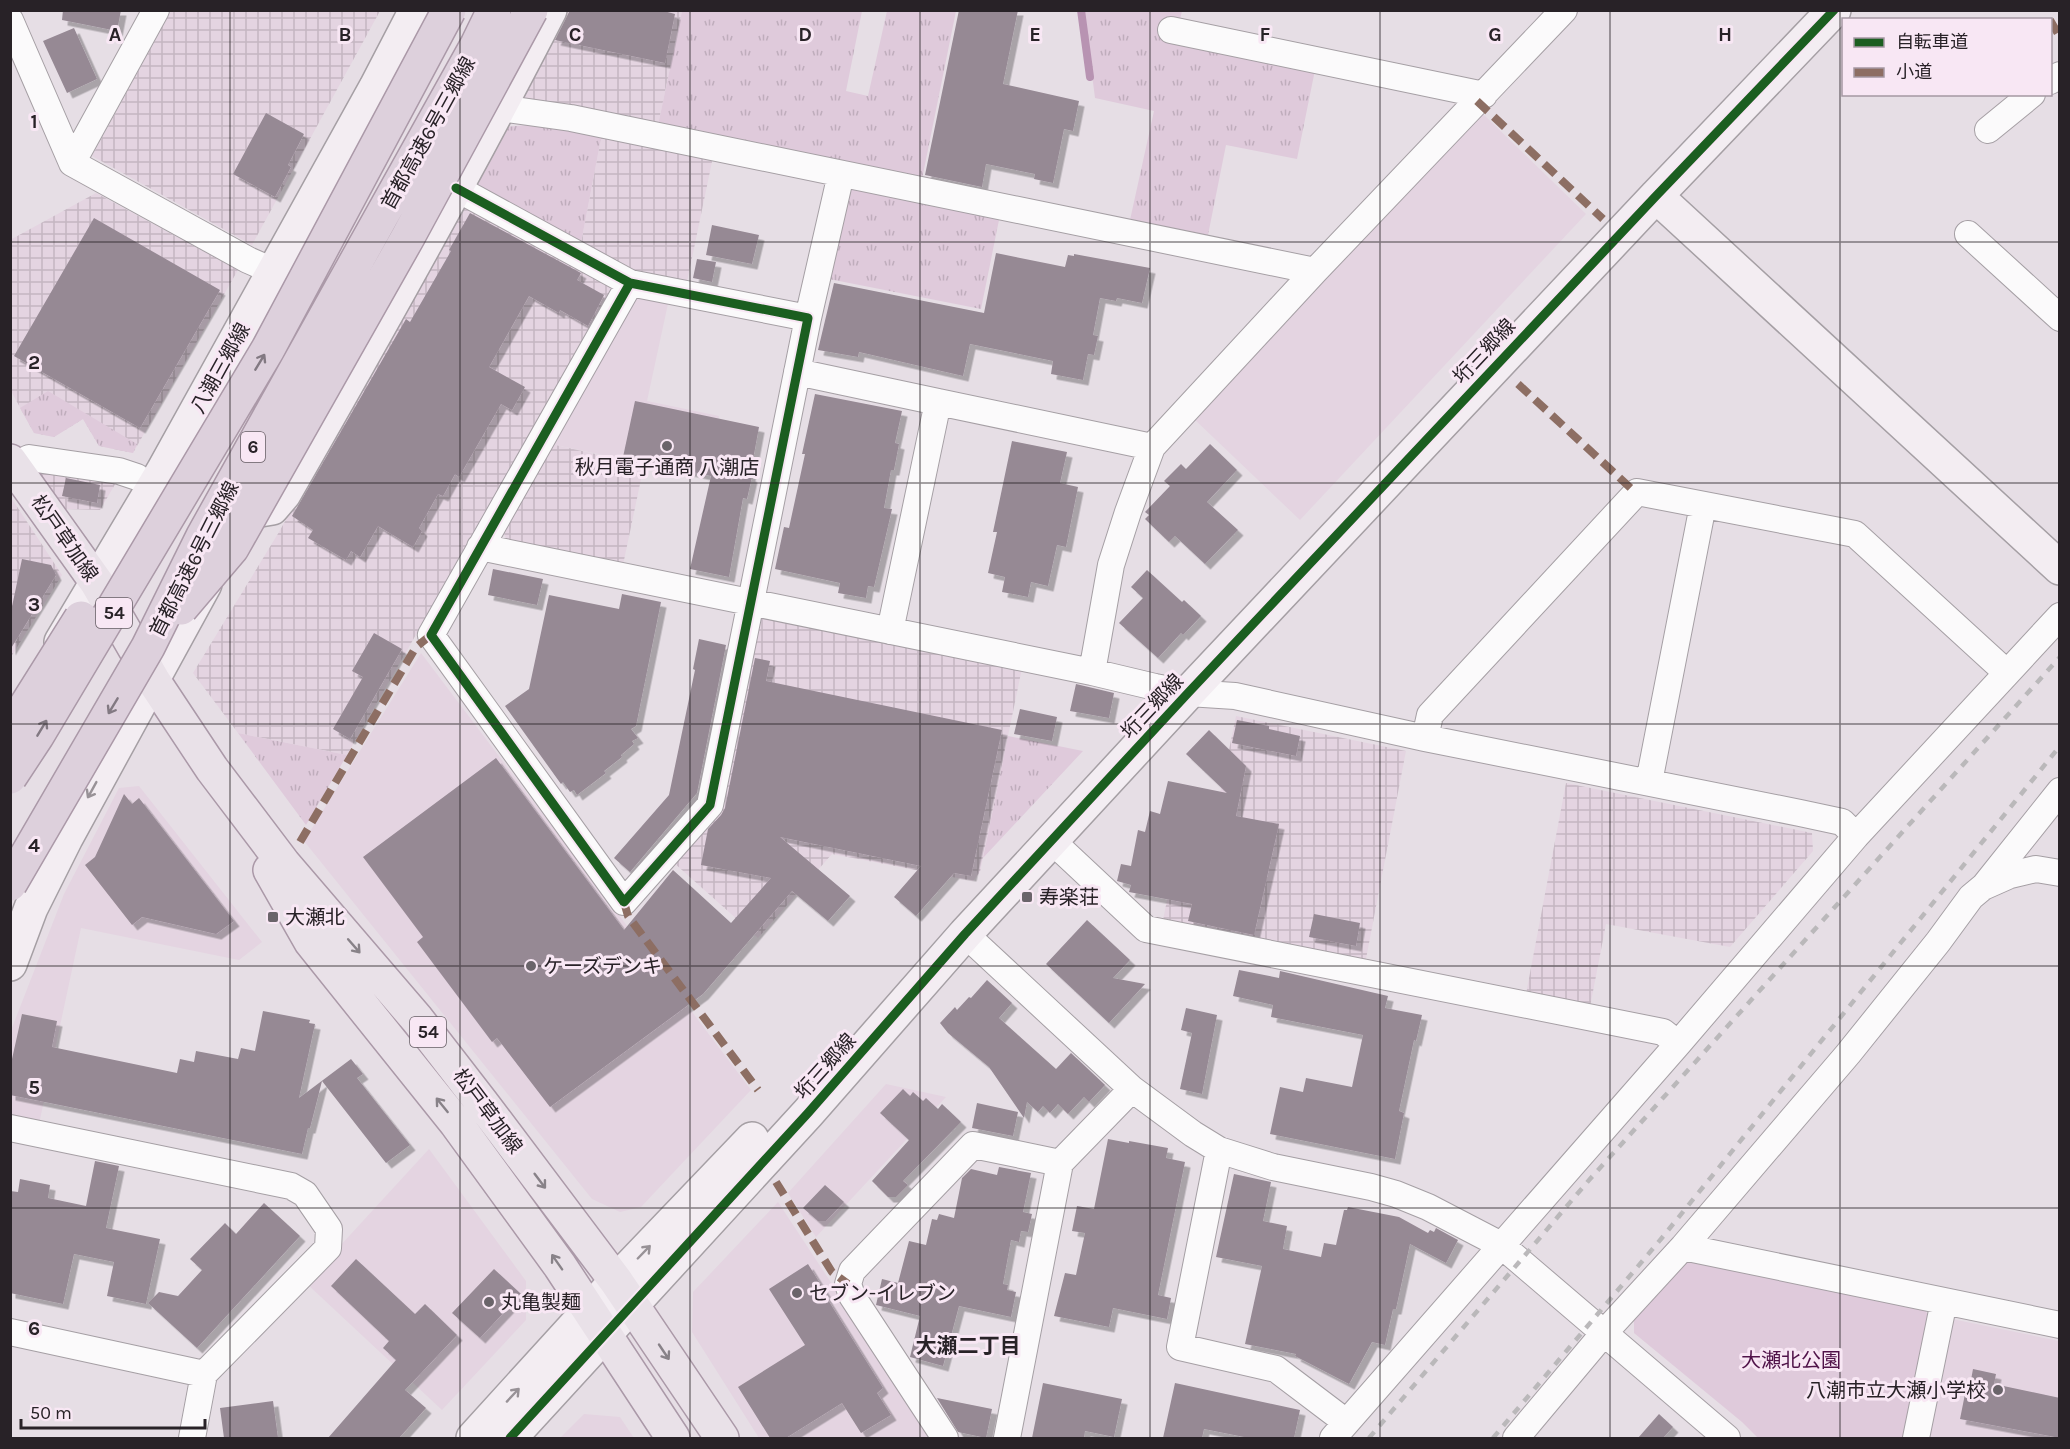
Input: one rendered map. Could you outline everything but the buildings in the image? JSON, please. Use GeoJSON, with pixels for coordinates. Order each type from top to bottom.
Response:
{"type":"FeatureCollection","features":[{"type":"Feature","properties":{"kind":"highway"},"geometry":{"type":"LineString","coordinates":[[10,731],[206,416],[428,10]]}},
{"type":"Feature","properties":{"kind":"highway","name":"首都高速6号三郷線"},"geometry":{"type":"LineString","coordinates":[[10,777],[37,736],[268,349],[449,10]]}},
{"type":"Feature","properties":{"kind":"highway","name":"首都高速6号三郷線"},"geometry":{"type":"LineString","coordinates":[[10,884],[148,647],[203,536],[477,45],[494,10]]}},
{"type":"Feature","properties":{"kind":"highway"},"geometry":{"type":"LineString","coordinates":[[148,647],[232,548],[408,237],[531,10]]}},
{"type":"Feature","properties":{"kind":"main road","name":"松戸草加線"},"geometry":{"type":"LineString","coordinates":[[12,463],[97,583],[153,680],[212,770],[311,942],[456,1123],[560,1266],[673,1438]]}},
{"type":"Feature","properties":{"kind":"main road","name":"松戸草加線"},"geometry":{"type":"LineString","coordinates":[[212,770],[284,864],[417,1019],[624,1293],[722,1438]]}},
{"type":"Feature","properties":{"kind":"street"},"geometry":{"type":"LineString","coordinates":[[72,163],[156,10]]}},
{"type":"Feature","properties":{"kind":"street","name":"八潮三郷線"},"geometry":{"type":"LineString","coordinates":[[10,718],[97,583],[163,471],[376,87],[416,10]]}},
{"type":"Feature","properties":{"kind":"street"},"geometry":{"type":"LineString","coordinates":[[10,964],[31,908],[66,838],[243,513],[411,195],[519,10]]}},
{"type":"Feature","properties":{"kind":"street"},"geometry":{"type":"LineString","coordinates":[[243,513],[272,508],[284,494],[393,304],[500,108],[550,10]]}},
{"type":"Feature","properties":{"kind":"street"},"geometry":{"type":"LineString","coordinates":[[1092,672],[1111,566],[1152,447],[1315,271],[1563,10]]}},
{"type":"Feature","properties":{"kind":"street","name":"垳三郷線"},"geometry":{"type":"LineString","coordinates":[[473,1438],[597,1322],[808,1113],[965,933],[1188,693],[1834,10]]}},
{"type":"Feature","properties":{"kind":"street"},"geometry":{"type":"LineString","coordinates":[[10,20],[72,163],[248,260],[273,271]]}},
{"type":"Feature","properties":{"kind":"street"},"geometry":{"type":"LineString","coordinates":[[1171,30],[1484,95]]}},
{"type":"Feature","properties":{"kind":"street"},"geometry":{"type":"LineString","coordinates":[[1988,130],[2030,96]]}},
{"type":"Feature","properties":{"kind":"street"},"geometry":{"type":"LineString","coordinates":[[500,108],[571,117],[1315,271]]}},
{"type":"Feature","properties":{"kind":"street"},"geometry":{"type":"LineString","coordinates":[[630,283],[431,635],[624,902],[710,805],[808,318],[840,174]]}},
{"type":"Feature","properties":{"kind":"street"},"geometry":{"type":"LineString","coordinates":[[456,188],[630,283],[808,318]]}},
{"type":"Feature","properties":{"kind":"street"},"geometry":{"type":"LineString","coordinates":[[1656,196],[2060,568]]}},
{"type":"Feature","properties":{"kind":"street"},"geometry":{"type":"LineString","coordinates":[[1968,234],[2060,318]]}},
{"type":"Feature","properties":{"kind":"street"},"geometry":{"type":"LineString","coordinates":[[797,372],[1152,447]]}},
{"type":"Feature","properties":{"kind":"street"},"geometry":{"type":"LineString","coordinates":[[890,631],[938,402]]}},
{"type":"Feature","properties":{"kind":"street"},"geometry":{"type":"LineString","coordinates":[[12,463],[29,458],[119,471],[137,477]]}},
{"type":"Feature","properties":{"kind":"street"},"geometry":{"type":"LineString","coordinates":[[1425,738],[1430,715],[1637,492],[1855,534],[2007,673]]}},
{"type":"Feature","properties":{"kind":"street"},"geometry":{"type":"LineString","coordinates":[[1648,782],[1703,506]]}},
{"type":"Feature","properties":{"kind":"street"},"geometry":{"type":"LineString","coordinates":[[480,547],[1092,672],[1155,687],[1188,693],[1235,696],[1425,738],[1842,822],[1856,836]]}},
{"type":"Feature","properties":{"kind":"street"},"geometry":{"type":"LineString","coordinates":[[1219,1150],[1180,1347],[1276,1369],[1340,1430],[1678,1044],[1856,836],[2060,616]]}},
{"type":"Feature","properties":{"kind":"street"},"geometry":{"type":"LineString","coordinates":[[1516,1438],[1604,1333],[1683,1247],[1848,1054],[1971,897],[1983,887],[2060,791]]}},
{"type":"Feature","properties":{"kind":"street"},"geometry":{"type":"LineString","coordinates":[[1052,841],[1146,929],[1663,1032],[1678,1044]]}},
{"type":"Feature","properties":{"kind":"street"},"geometry":{"type":"LineString","coordinates":[[1983,887],[2010,875],[2036,869],[2060,873]]}},
{"type":"Feature","properties":{"kind":"street"},"geometry":{"type":"LineString","coordinates":[[965,933],[1132,1089],[1168,1118],[1219,1150],[1273,1167],[1396,1194],[1428,1207],[1501,1245],[1727,1438]]}},
{"type":"Feature","properties":{"kind":"street"},"geometry":{"type":"LineString","coordinates":[[1007,1438],[1060,1163],[1132,1089]]}},
{"type":"Feature","properties":{"kind":"street"},"geometry":{"type":"LineString","coordinates":[[10,1128],[291,1186],[305,1194],[329,1229],[328,1248],[204,1374],[192,1438]]}},
{"type":"Feature","properties":{"kind":"street"},"geometry":{"type":"LineString","coordinates":[[945,1438],[852,1296],[848,1284],[852,1271],[973,1145],[1060,1163]]}},
{"type":"Feature","properties":{"kind":"street"},"geometry":{"type":"LineString","coordinates":[[1683,1247],[2060,1325]]}},
{"type":"Feature","properties":{"kind":"street"},"geometry":{"type":"LineString","coordinates":[[1916,1438],[1944,1301]]}},
{"type":"Feature","properties":{"kind":"street","name":"垳三郷線"},"geometry":{"type":"LineString","coordinates":[[510,1438],[597,1322]]}},
{"type":"Feature","properties":{"kind":"street"},"geometry":{"type":"LineString","coordinates":[[10,1332],[204,1374]]}},
{"type":"Feature","properties":{"kind":"shaded area"},"geometry":{"type":"Polygon","coordinates":[[[171,11],[380,11],[252,245],[92,156],[171,11]]]}},
{"type":"Feature","properties":{"kind":"shaded area"},"geometry":{"type":"Polygon","coordinates":[[[565,11],[682,11],[657,130],[526,102],[521,95],[565,11]]]}},
{"type":"Feature","properties":{"kind":"shaded area"},"geometry":{"type":"Polygon","coordinates":[[[1482,113],[1586,214],[1300,520],[1193,418],[1482,113]]]}},
{"type":"Feature","properties":{"kind":"shaded area"},"geometry":{"type":"Polygon","coordinates":[[[602,133],[713,157],[687,282],[634,271],[581,243],[602,133]]]}},
{"type":"Feature","properties":{"kind":"shaded area"},"geometry":{"type":"Polygon","coordinates":[[[96,193],[238,270],[133,453],[99,446],[83,419],[54,437],[34,433],[11,391],[10,240],[96,193]]]}},
{"type":"Feature","properties":{"kind":"shaded area"},"geometry":{"type":"Polygon","coordinates":[[[464,203],[616,286],[347,755],[238,733],[193,673],[279,532],[464,203]]]}},
{"type":"Feature","properties":{"kind":"shaded area"},"geometry":{"type":"Polygon","coordinates":[[[638,293],[669,299],[647,401],[719,416],[706,477],[551,444],[638,293]]]}},
{"type":"Feature","properties":{"kind":"shaded area"},"geometry":{"type":"Polygon","coordinates":[[[551,444],[644,465],[623,565],[507,541],[502,529],[551,444]]]}},
{"type":"Feature","properties":{"kind":"shaded area"},"geometry":{"type":"Polygon","coordinates":[[[35,467],[117,481],[100,510],[64,509],[35,467]]]}},
{"type":"Feature","properties":{"kind":"shaded area"},"geometry":{"type":"Polygon","coordinates":[[[10,496],[62,575],[11,657],[10,657],[10,496]]]}},
{"type":"Feature","properties":{"kind":"shaded area"},"geometry":{"type":"Polygon","coordinates":[[[760,615],[1022,668],[980,872],[973,881],[832,854],[758,938],[673,862],[721,810],[760,615]]]}},
{"type":"Feature","properties":{"kind":"shaded area","name":"ケーズデンキ"},"geometry":{"type":"Polygon","coordinates":[[[421,653],[751,1090],[641,1207],[620,1212],[592,1199],[304,841],[421,653]]]}},
{"type":"Feature","properties":{"kind":"shaded area"},"geometry":{"type":"Polygon","coordinates":[[[1236,716],[1406,751],[1365,964],[1162,925],[1172,875],[1202,880],[1236,716]]]}},
{"type":"Feature","properties":{"kind":"shaded area"},"geometry":{"type":"Polygon","coordinates":[[[1566,783],[1812,833],[1813,851],[1730,947],[1606,924],[1590,1007],[1526,994],[1566,783]]]}},
{"type":"Feature","properties":{"kind":"shaded area"},"geometry":{"type":"Polygon","coordinates":[[[139,786],[262,942],[239,960],[81,928],[39,1124],[11,1118],[10,1033],[64,894],[119,788],[139,786]]]}},
{"type":"Feature","properties":{"kind":"shaded area"},"geometry":{"type":"Polygon","coordinates":[[[886,1084],[946,1097],[816,1237],[788,1193],[886,1084]]]}},
{"type":"Feature","properties":{"kind":"shaded area"},"geometry":{"type":"Polygon","coordinates":[[[429,1149],[526,1281],[526,1320],[442,1410],[306,1283],[429,1149]]]}},
{"type":"Feature","properties":{"kind":"shaded area"},"geometry":{"type":"Polygon","coordinates":[[[778,1202],[930,1438],[759,1438],[692,1332],[693,1292],[778,1202]]]}},
{"type":"Feature","properties":{"kind":"shaded area","name":"八潮市立大瀬小学校"},"geometry":{"type":"Polygon","coordinates":[[[1952,1319],[2059,1341],[2059,1438],[1928,1438],[1952,1319]]]}},
{"type":"Feature","properties":{"kind":"shaded area"},"geometry":{"type":"Polygon","coordinates":[[[584,1414],[620,1417],[634,1438],[560,1438],[584,1414]]]}},
{"type":"Feature","properties":{"kind":"green space"},"geometry":{"type":"Polygon","coordinates":[[[682,11],[862,11],[846,91],[868,96],[887,11],[956,11],[921,184],[657,130],[682,11]]]}},
{"type":"Feature","properties":{"kind":"green space"},"geometry":{"type":"Polygon","coordinates":[[[1084,11],[1182,11],[1180,19],[1315,70],[1297,159],[1226,145],[1208,235],[1130,220],[1154,111],[1095,98],[1084,11]]]}},
{"type":"Feature","properties":{"kind":"green space"},"geometry":{"type":"Polygon","coordinates":[[[549,123],[602,133],[581,243],[475,187],[504,127],[549,123]]]}},
{"type":"Feature","properties":{"kind":"green space"},"geometry":{"type":"Polygon","coordinates":[[[848,184],[1000,215],[981,309],[829,279],[848,184]]]}},
{"type":"Feature","properties":{"kind":"green space"},"geometry":{"type":"Polygon","coordinates":[[[48,391],[137,444],[133,453],[99,446],[83,419],[54,437],[34,433],[20,408],[48,391]]]}},
{"type":"Feature","properties":{"kind":"green space"},"geometry":{"type":"Polygon","coordinates":[[[238,733],[347,755],[306,825],[238,733]]]}},
{"type":"Feature","properties":{"kind":"green space"},"geometry":{"type":"Polygon","coordinates":[[[1008,736],[1083,751],[983,858],[1008,736]]]}},
{"type":"Feature","properties":{"kind":"green space","name":"大瀬北公園"},"geometry":{"type":"Polygon","coordinates":[[[1696,1260],[1923,1307],[1928,1315],[1904,1438],[1758,1438],[1742,1422],[1634,1333],[1634,1319],[1682,1263],[1696,1260]]]}},
{"type":"Feature","properties":{"kind":"waterway"},"geometry":{"type":"LineString","coordinates":[[1081,10],[1090,77]]}},
{"type":"Feature","properties":{"kind":"railway"},"geometry":{"type":"LineString","coordinates":[[1369,1438],[1590,1179],[2060,657]]}},
{"type":"Feature","properties":{"kind":"railway"},"geometry":{"type":"LineString","coordinates":[[1493,1438],[1661,1239],[2060,746]]}},
{"type":"Feature","properties":{"kind":"marked path"},"geometry":{"type":"LineString","coordinates":[[2052,23],[2060,37]]}},
{"type":"Feature","properties":{"kind":"marked path"},"geometry":{"type":"LineString","coordinates":[[1477,101],[1603,219]]}},
{"type":"Feature","properties":{"kind":"marked path"},"geometry":{"type":"LineString","coordinates":[[1518,384],[1636,493]]}},
{"type":"Feature","properties":{"kind":"marked path"},"geometry":{"type":"LineString","coordinates":[[300,842],[416,647],[431,635]]}},
{"type":"Feature","properties":{"kind":"marked path"},"geometry":{"type":"LineString","coordinates":[[624,902],[628,916],[758,1090]]}},
{"type":"Feature","properties":{"kind":"marked path"},"geometry":{"type":"LineString","coordinates":[[776,1182],[832,1272],[848,1284]]}},
{"type":"Feature","properties":{"kind":"cycle path"},"geometry":{"type":"LineString","coordinates":[[510,1438],[808,1113],[965,934],[1188,693],[1834,10]]}},
{"type":"Feature","properties":{"kind":"cycle path"},"geometry":{"type":"LineString","coordinates":[[456,188],[630,283],[808,318],[710,805],[624,902],[431,635],[630,283]]}},
{"type":"Feature","properties":{"kind":"place","name":"秋月電子通商 八潮店"},"geometry":{"type":"Point","coordinates":[667,446]}},
{"type":"Feature","properties":{"kind":"place","name":"寿楽荘"},"geometry":{"type":"Point","coordinates":[1027,897]}},
{"type":"Feature","properties":{"kind":"place","name":"大瀬北"},"geometry":{"type":"Point","coordinates":[273,917]}},
{"type":"Feature","properties":{"kind":"place","name":"ケーズデンキ"},"geometry":{"type":"Point","coordinates":[531,966]}},
{"type":"Feature","properties":{"kind":"place","name":"セブン-イレブン"},"geometry":{"type":"Point","coordinates":[797,1293]}},
{"type":"Feature","properties":{"kind":"place","name":"丸亀製麺"},"geometry":{"type":"Point","coordinates":[489,1302]}},
{"type":"Feature","properties":{"kind":"place","name":"八潮市立大瀬小学校"},"geometry":{"type":"Point","coordinates":[1998,1390]}},
{"type":"Feature","properties":{"kind":"district","name":"大瀬二丁目"},"geometry":{"type":"Point","coordinates":[968,1346]}}]}
